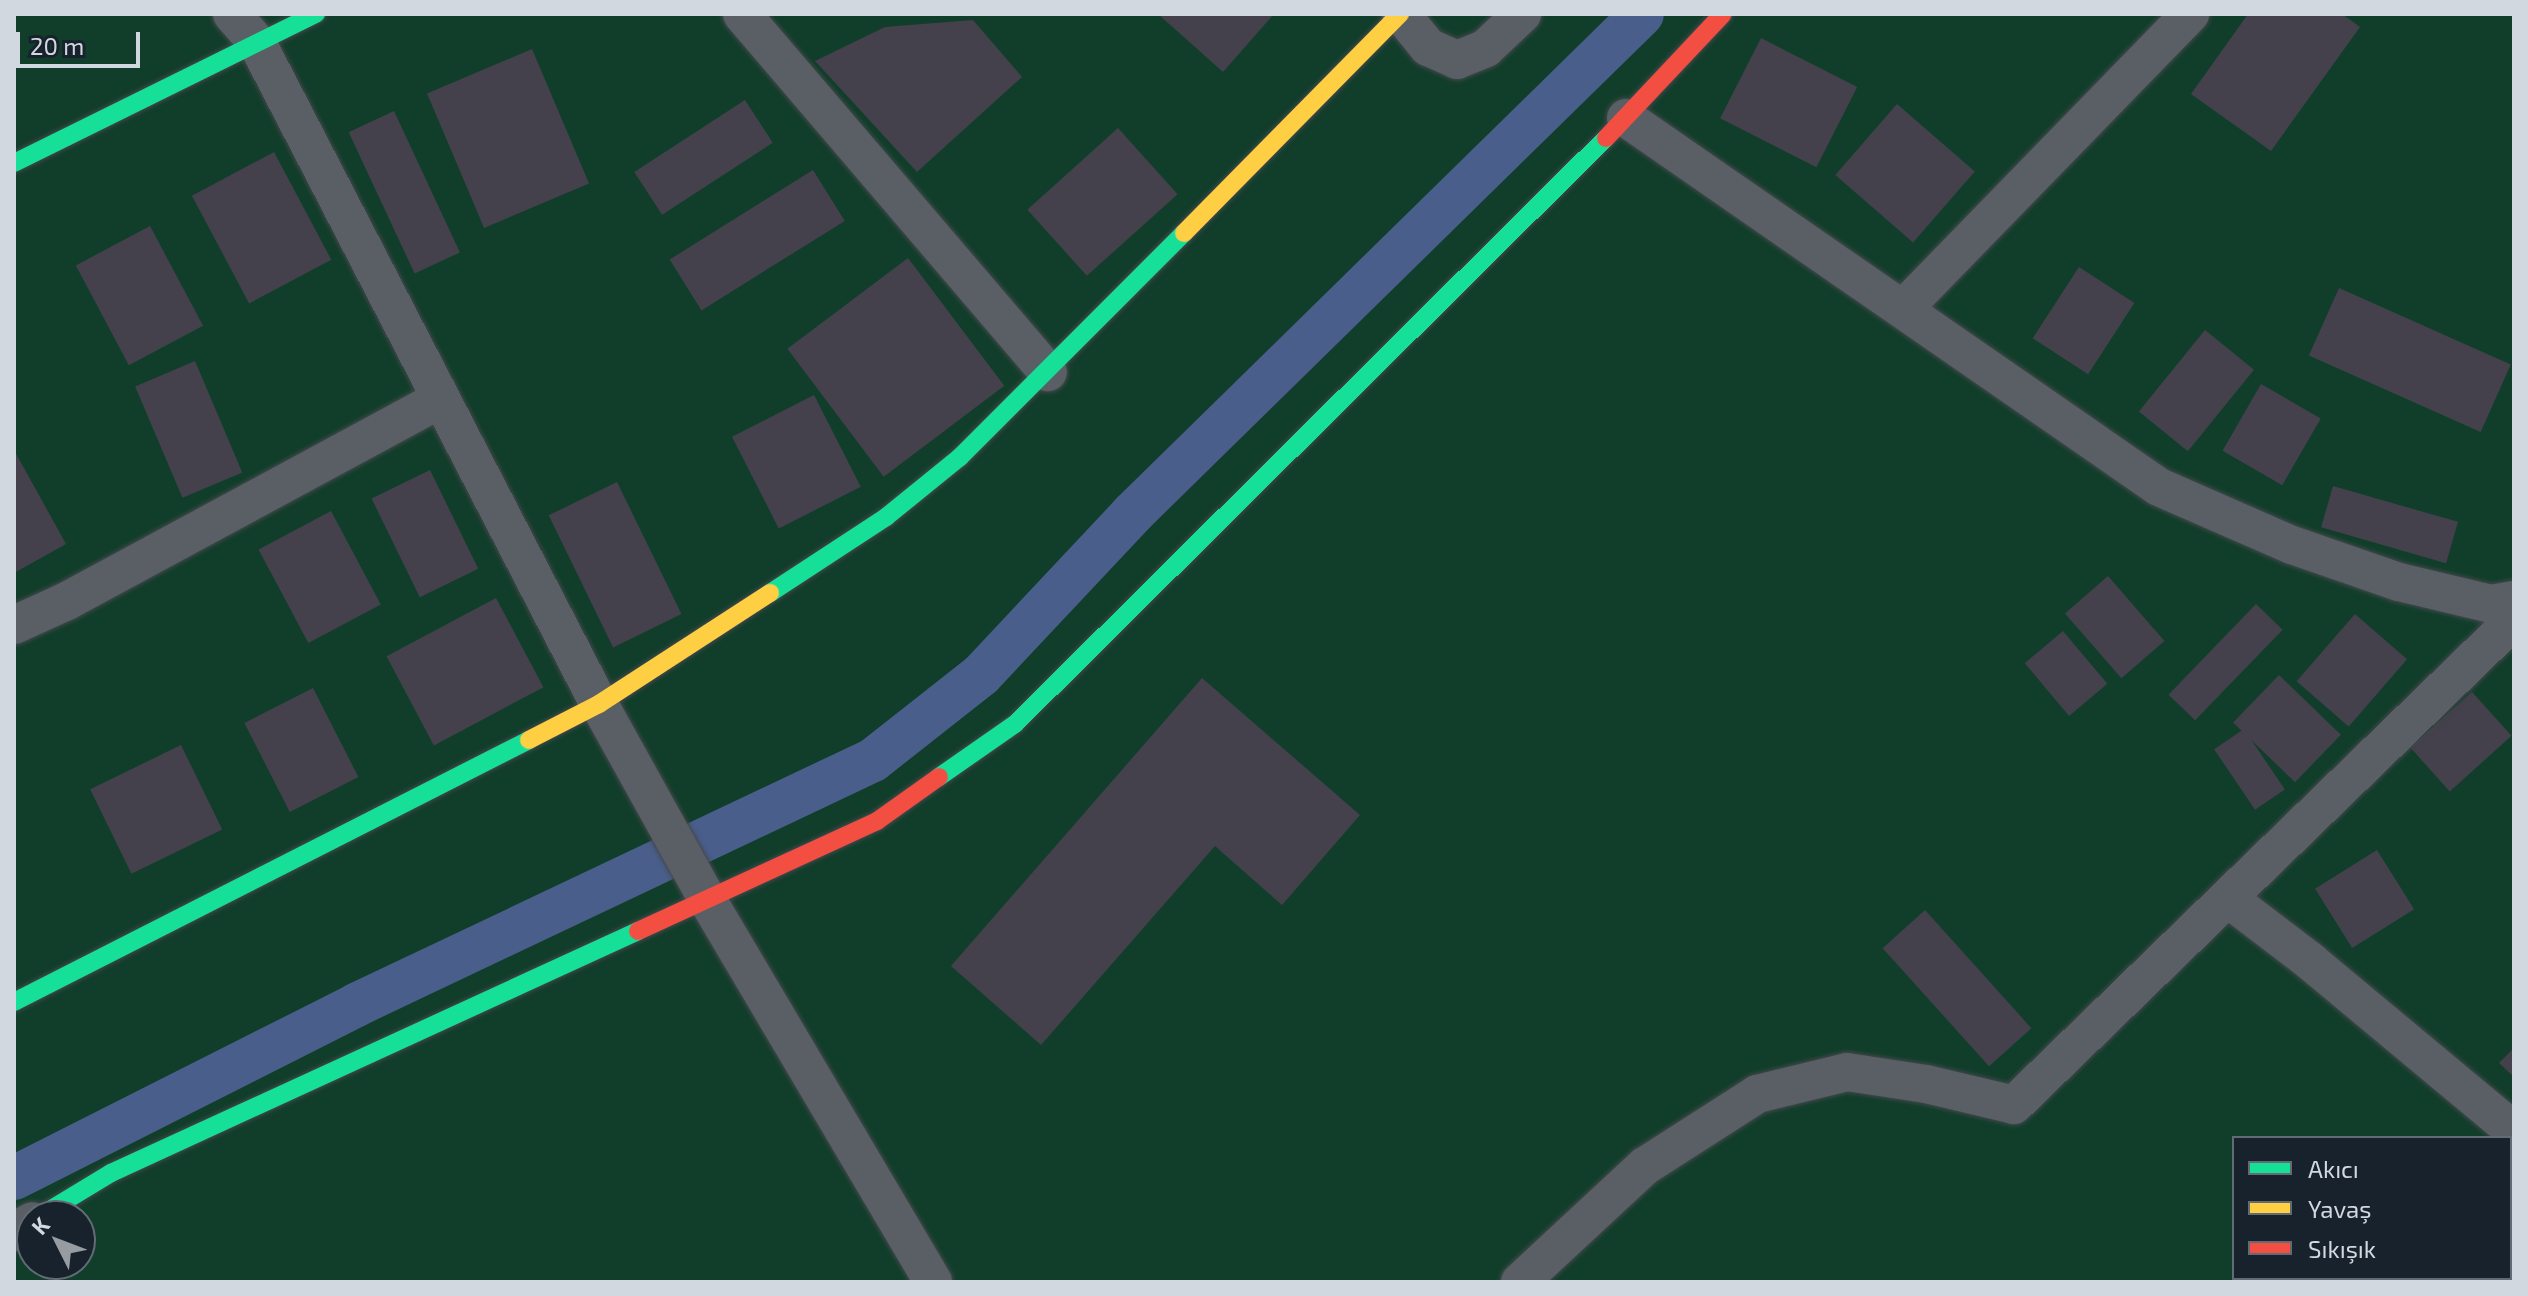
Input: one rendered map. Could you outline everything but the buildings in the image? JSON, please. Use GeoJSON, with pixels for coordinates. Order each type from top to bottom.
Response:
{"type":"FeatureCollection","features":[{"type":"Feature","properties":{"kind":"street"},"geometry":{"type":"LineString","coordinates":[[232,14],[257,43],[439,400],[599,704],[708,901],[933,1282]]}},
{"type":"Feature","properties":{"kind":"street"},"geometry":{"type":"LineString","coordinates":[[14,163],[316,14]]}},
{"type":"Feature","properties":{"kind":"street"},"geometry":{"type":"LineString","coordinates":[[742,14],[1048,372]]}},
{"type":"Feature","properties":{"kind":"street"},"geometry":{"type":"LineString","coordinates":[[14,1002],[599,704],[886,517],[960,457],[1048,372],[1401,14],[1428,47],[1457,60],[1486,48],[1522,14]]}},
{"type":"Feature","properties":{"kind":"street"},"geometry":{"type":"LineString","coordinates":[[66,1200],[111,1173],[877,821],[1015,724],[1626,118],[1723,14]]}},
{"type":"Feature","properties":{"kind":"street"},"geometry":{"type":"LineString","coordinates":[[1903,309],[2190,14]]}},
{"type":"Feature","properties":{"kind":"street"},"geometry":{"type":"LineString","coordinates":[[1626,118],[2159,487],[2292,545],[2399,582],[2491,604],[2514,600]]}},
{"type":"Feature","properties":{"kind":"street"},"geometry":{"type":"LineString","coordinates":[[14,625],[67,601],[439,400]]}},
{"type":"Feature","properties":{"kind":"street"},"geometry":{"type":"LineString","coordinates":[[1520,1282],[1645,1166],[1757,1094],[1847,1072],[1926,1084],[2014,1105],[2230,900],[2514,620]]}},
{"type":"Feature","properties":{"kind":"street"},"geometry":{"type":"LineString","coordinates":[[2230,900],[2310,961],[2514,1131]]}},
{"type":"Feature","properties":{"kind":"green space"},"geometry":{"type":"Polygon","coordinates":[[[14,14],[2514,14],[2514,1282],[14,1282],[14,14]]]}},
{"type":"Feature","properties":{"kind":"waterway"},"geometry":{"type":"LineString","coordinates":[[14,1178],[356,1005],[873,760],[981,675],[1132,514],[1642,14]]}},
{"type":"Feature","properties":{"kind":"traffic: fast"},"geometry":{"type":"LineString","coordinates":[[14,163],[316,14]]}},
{"type":"Feature","properties":{"kind":"traffic: fast"},"geometry":{"type":"LineString","coordinates":[[939,777],[1015,724],[1606,138]]}},
{"type":"Feature","properties":{"kind":"traffic: fast"},"geometry":{"type":"LineString","coordinates":[[770,593],[886,517],[960,457],[1184,233]]}},
{"type":"Feature","properties":{"kind":"traffic: fast"},"geometry":{"type":"LineString","coordinates":[[14,1002],[529,740]]}},
{"type":"Feature","properties":{"kind":"traffic: fast"},"geometry":{"type":"LineString","coordinates":[[66,1200],[111,1173],[638,931]]}},
{"type":"Feature","properties":{"kind":"traffic: slow"},"geometry":{"type":"LineString","coordinates":[[1184,233],[1400,14]]}},
{"type":"Feature","properties":{"kind":"traffic: slow"},"geometry":{"type":"LineString","coordinates":[[529,740],[599,704],[770,593]]}},
{"type":"Feature","properties":{"kind":"traffic: jam"},"geometry":{"type":"LineString","coordinates":[[1606,138],[1723,14]]}},
{"type":"Feature","properties":{"kind":"traffic: jam"},"geometry":{"type":"LineString","coordinates":[[638,931],[877,821],[939,777]]}}]}
